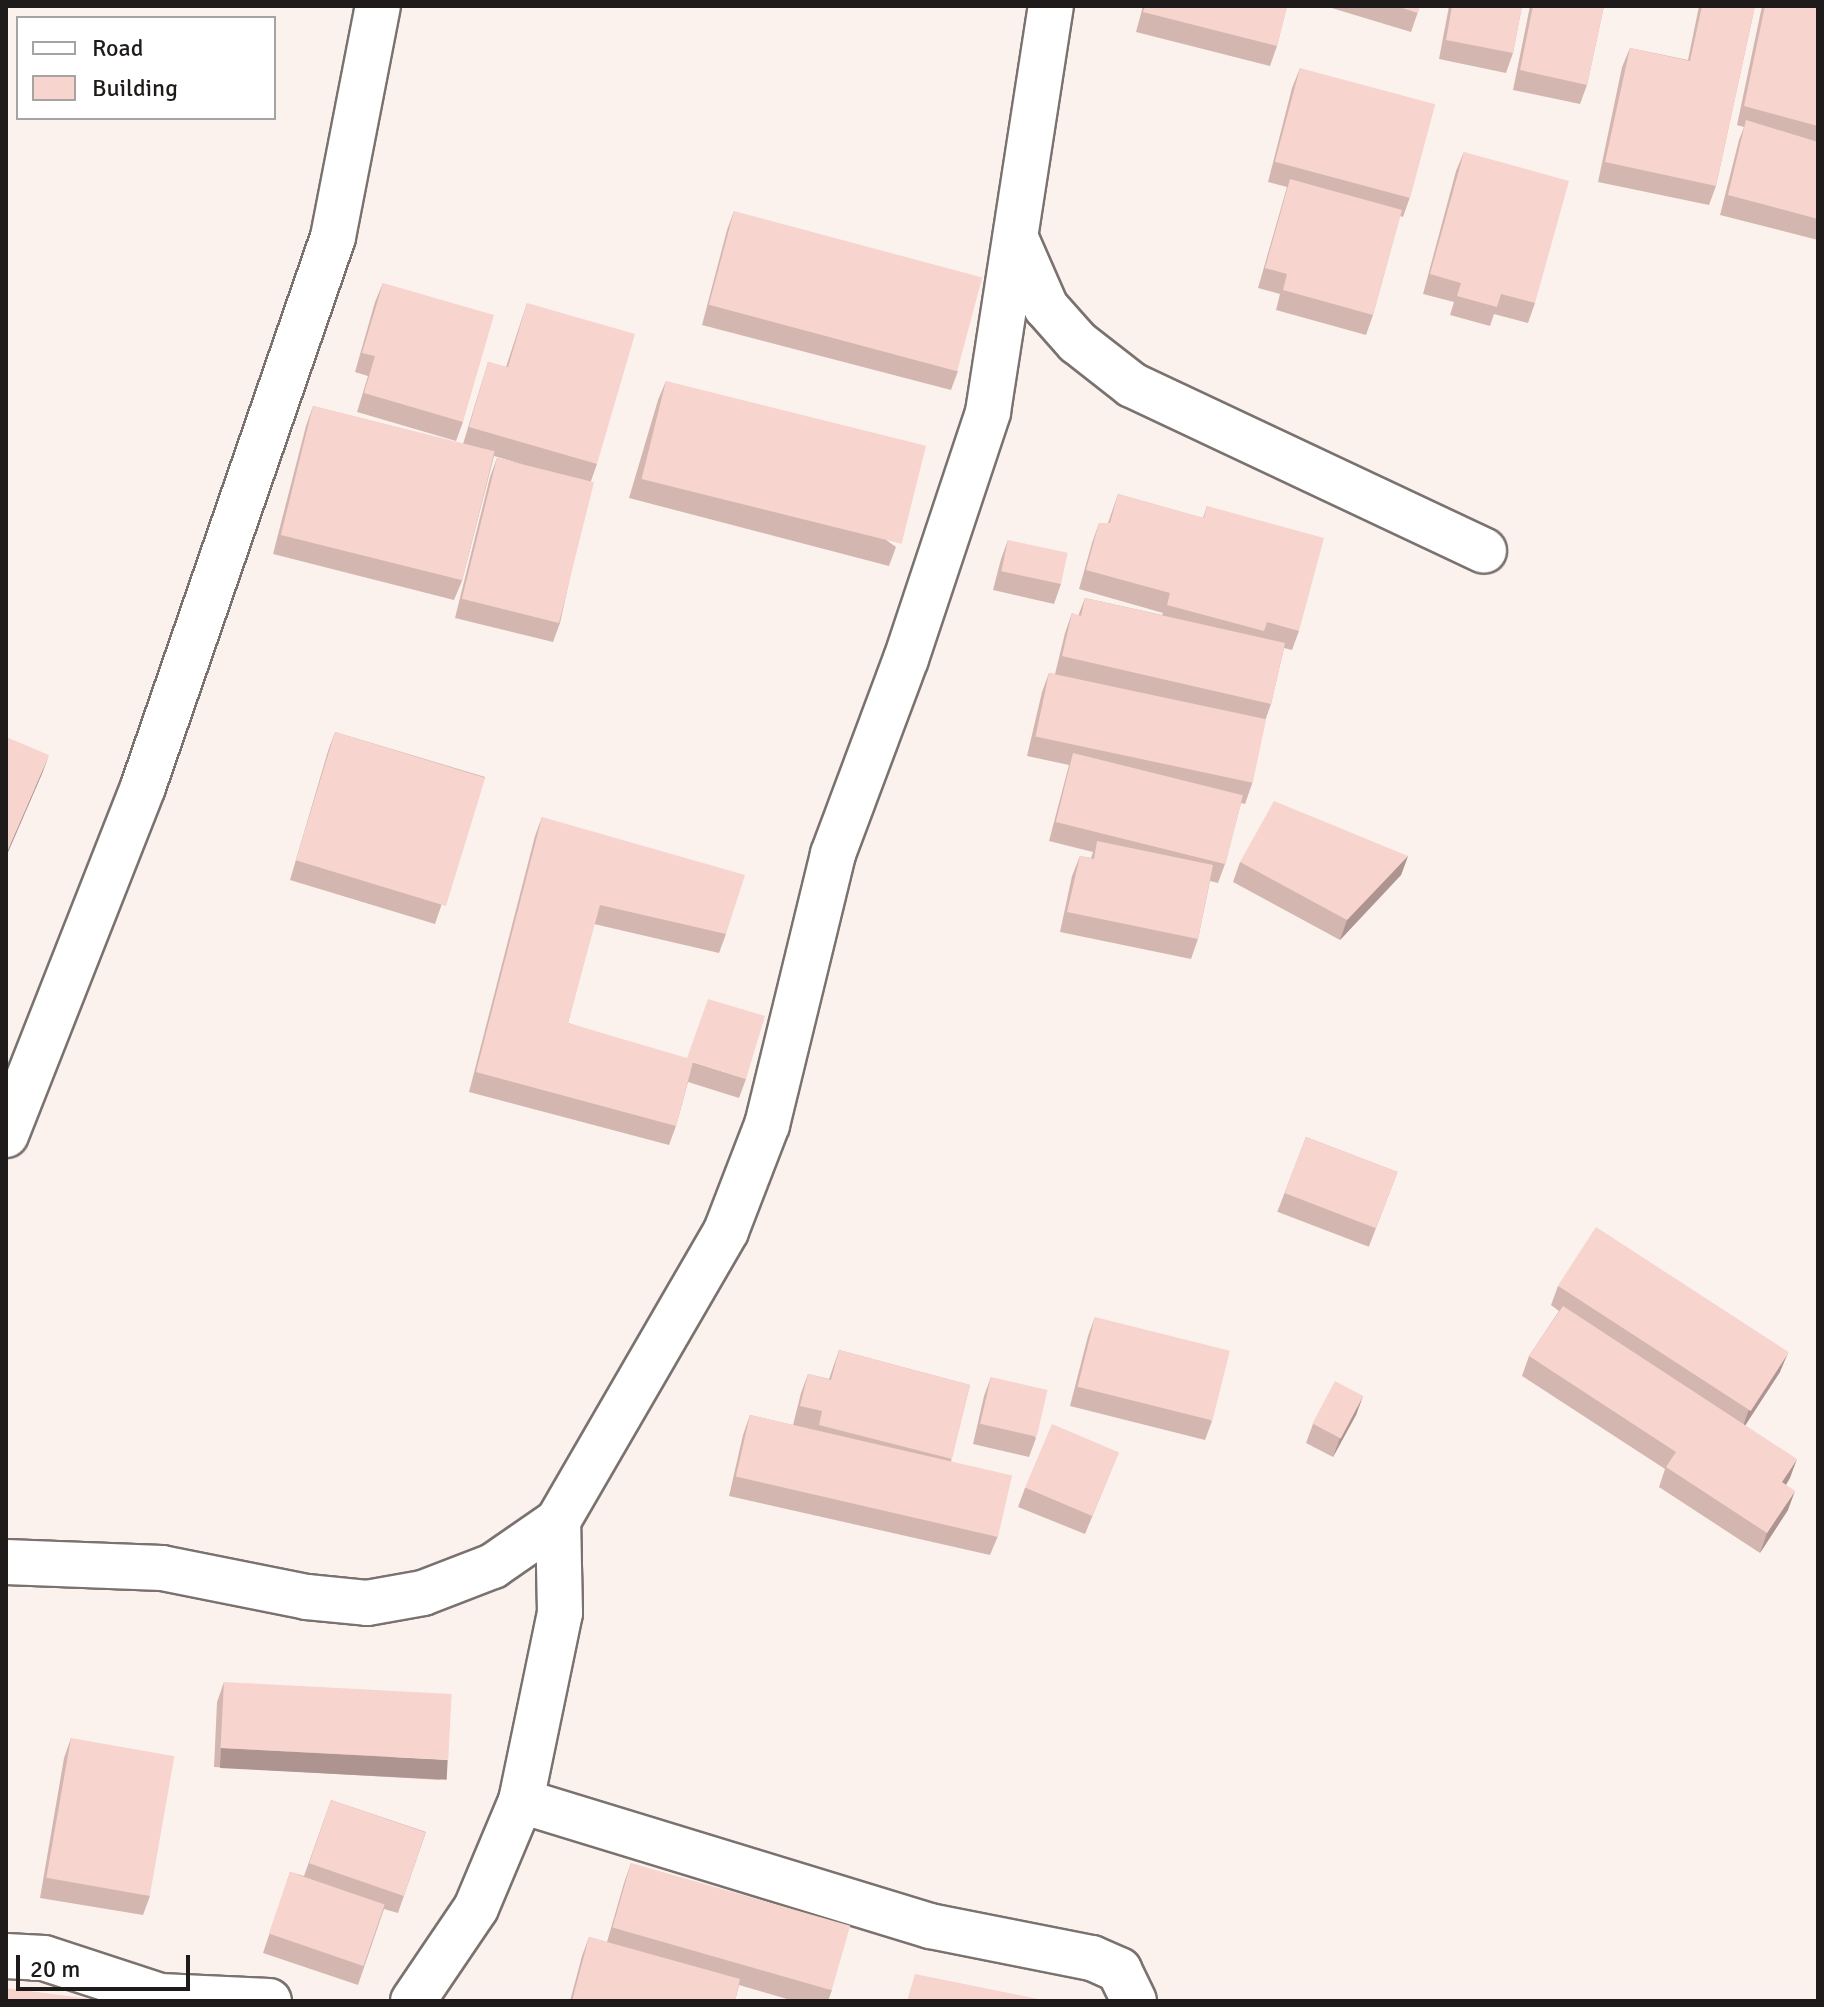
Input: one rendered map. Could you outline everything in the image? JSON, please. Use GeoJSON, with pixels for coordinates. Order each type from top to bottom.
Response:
{"type":"FeatureCollection","features":[{"type":"Feature","properties":{"kind":"street"},"geometry":{"type":"LineString","coordinates":[[6,1135],[143,787],[333,237],[378,6]]}},
{"type":"Feature","properties":{"kind":"street"},"geometry":{"type":"LineString","coordinates":[[6,1562],[162,1568],[307,1597],[367,1603],[423,1593],[493,1566],[558,1521],[726,1231],[767,1125],[833,854],[906,659],[988,412],[1018,243],[1051,6]]}},
{"type":"Feature","properties":{"kind":"street"},"geometry":{"type":"LineString","coordinates":[[1018,243],[1046,307],[1077,342],[1132,385],[1484,551]]}},
{"type":"Feature","properties":{"kind":"street"},"geometry":{"type":"LineString","coordinates":[[413,2001],[476,1908],[521,1801],[560,1613],[558,1521]]}},
{"type":"Feature","properties":{"kind":"street"},"geometry":{"type":"LineString","coordinates":[[521,1801],[930,1926],[1092,1958],[1119,1970],[1134,2001]]}},
{"type":"Feature","properties":{"kind":"street"},"geometry":{"type":"LineString","coordinates":[[6,1956],[44,1958],[160,1996],[269,2001]]}},
{"type":"Feature","properties":{"kind":"building"},"geometry":{"type":"Polygon","coordinates":[[[1145,6],[1287,6],[1277,46],[1143,12],[1145,6]]]}},
{"type":"Feature","properties":{"kind":"building"},"geometry":{"type":"Polygon","coordinates":[[[1396,6],[1420,6],[1418,13],[1396,6]]]}},
{"type":"Feature","properties":{"kind":"building"},"geometry":{"type":"Polygon","coordinates":[[[1452,6],[1522,6],[1513,53],[1446,40],[1452,6]]]}},
{"type":"Feature","properties":{"kind":"building"},"geometry":{"type":"Polygon","coordinates":[[[1533,6],[1604,6],[1587,85],[1520,70],[1533,6]]]}},
{"type":"Feature","properties":{"kind":"building"},"geometry":{"type":"Polygon","coordinates":[[[1702,6],[1755,6],[1716,186],[1605,162],[1630,48],[1690,61],[1702,6]]]}},
{"type":"Feature","properties":{"kind":"building"},"geometry":{"type":"Polygon","coordinates":[[[1765,6],[1818,6],[1818,126],[1744,106],[1765,6]]]}},
{"type":"Feature","properties":{"kind":"building"},"geometry":{"type":"Polygon","coordinates":[[[1300,68],[1435,104],[1410,198],[1275,162],[1300,68]]]}},
{"type":"Feature","properties":{"kind":"building"},"geometry":{"type":"Polygon","coordinates":[[[1746,120],[1818,142],[1818,219],[1728,195],[1746,120]]]}},
{"type":"Feature","properties":{"kind":"building"},"geometry":{"type":"Polygon","coordinates":[[[1464,152],[1569,181],[1535,303],[1501,294],[1497,307],[1457,296],[1461,283],[1430,274],[1464,152]]]}},
{"type":"Feature","properties":{"kind":"building"},"geometry":{"type":"Polygon","coordinates":[[[1290,179],[1402,210],[1373,315],[1283,290],[1287,274],[1265,268],[1290,179]]]}},
{"type":"Feature","properties":{"kind":"building"},"geometry":{"type":"Polygon","coordinates":[[[734,211],[982,278],[957,371],[709,305],[734,211]]]}},
{"type":"Feature","properties":{"kind":"building"},"geometry":{"type":"Polygon","coordinates":[[[383,283],[494,315],[463,422],[364,393],[375,356],[362,353],[383,283]]]}},
{"type":"Feature","properties":{"kind":"building"},"geometry":{"type":"Polygon","coordinates":[[[527,303],[635,334],[597,464],[469,427],[488,362],[508,367],[527,303]]]}},
{"type":"Feature","properties":{"kind":"building"},"geometry":{"type":"Polygon","coordinates":[[[666,381],[926,446],[902,544],[642,479],[666,381]]]}},
{"type":"Feature","properties":{"kind":"building"},"geometry":{"type":"Polygon","coordinates":[[[313,406],[494,451],[462,580],[281,535],[313,406]]]}},
{"type":"Feature","properties":{"kind":"building"},"geometry":{"type":"Polygon","coordinates":[[[497,458],[594,482],[559,623],[462,599],[497,458]]]}},
{"type":"Feature","properties":{"kind":"building"},"geometry":{"type":"Polygon","coordinates":[[[1118,494],[1204,518],[1207,506],[1324,538],[1299,631],[1267,622],[1264,631],[1167,605],[1170,593],[1086,570],[1099,523],[1110,523],[1118,494]]]}},
{"type":"Feature","properties":{"kind":"building"},"geometry":{"type":"Polygon","coordinates":[[[1008,540],[1068,553],[1061,584],[1001,571],[1008,540]]]}},
{"type":"Feature","properties":{"kind":"building"},"geometry":{"type":"Polygon","coordinates":[[[1085,598],[1285,643],[1271,704],[1062,656],[1072,613],[1081,616],[1085,598]]]}},
{"type":"Feature","properties":{"kind":"building"},"geometry":{"type":"Polygon","coordinates":[[[1049,673],[1266,719],[1253,783],[1035,737],[1049,673]]]}},
{"type":"Feature","properties":{"kind":"building"},"geometry":{"type":"Polygon","coordinates":[[[335,732],[485,778],[446,906],[296,860],[335,732]]]}},
{"type":"Feature","properties":{"kind":"building"},"geometry":{"type":"Polygon","coordinates":[[[6,737],[49,755],[6,854],[6,737]]]}},
{"type":"Feature","properties":{"kind":"building"},"geometry":{"type":"Polygon","coordinates":[[[1073,753],[1243,795],[1226,864],[1056,822],[1073,753]]]}},
{"type":"Feature","properties":{"kind":"building"},"geometry":{"type":"Polygon","coordinates":[[[1274,801],[1408,856],[1347,920],[1240,862],[1274,801]]]}},
{"type":"Feature","properties":{"kind":"building"},"geometry":{"type":"Polygon","coordinates":[[[542,817],[745,875],[726,934],[600,905],[568,1023],[687,1058],[708,999],[765,1016],[746,1079],[693,1062],[676,1126],[476,1072],[542,817]]]}},
{"type":"Feature","properties":{"kind":"building"},"geometry":{"type":"Polygon","coordinates":[[[1097,841],[1213,865],[1198,939],[1067,912],[1080,856],[1094,859],[1097,841]]]}},
{"type":"Feature","properties":{"kind":"building"},"geometry":{"type":"Polygon","coordinates":[[[1306,1137],[1397,1172],[1376,1228],[1284,1193],[1306,1137]]]}},
{"type":"Feature","properties":{"kind":"building"},"geometry":{"type":"Polygon","coordinates":[[[1596,1227],[1789,1352],[1751,1411],[1558,1286],[1596,1227]]]}},
{"type":"Feature","properties":{"kind":"building"},"geometry":{"type":"Polygon","coordinates":[[[1563,1306],[1797,1459],[1782,1482],[1795,1491],[1767,1533],[1666,1467],[1676,1452],[1529,1356],[1563,1306]]]}},
{"type":"Feature","properties":{"kind":"building"},"geometry":{"type":"Polygon","coordinates":[[[1095,1317],[1230,1351],[1212,1420],[1078,1387],[1095,1317]]]}},
{"type":"Feature","properties":{"kind":"building"},"geometry":{"type":"Polygon","coordinates":[[[839,1350],[970,1385],[952,1459],[819,1425],[822,1411],[800,1406],[808,1374],[831,1380],[839,1350]]]}},
{"type":"Feature","properties":{"kind":"building"},"geometry":{"type":"Polygon","coordinates":[[[991,1377],[1048,1390],[1037,1437],[980,1424],[991,1377]]]}},
{"type":"Feature","properties":{"kind":"building"},"geometry":{"type":"Polygon","coordinates":[[[1335,1381],[1363,1396],[1341,1438],[1312,1423],[1335,1381]]]}},
{"type":"Feature","properties":{"kind":"building"},"geometry":{"type":"Polygon","coordinates":[[[750,1415],[1012,1476],[998,1537],[736,1476],[750,1415]]]}},
{"type":"Feature","properties":{"kind":"building"},"geometry":{"type":"Polygon","coordinates":[[[1052,1424],[1119,1453],[1092,1516],[1025,1488],[1052,1424]]]}},
{"type":"Feature","properties":{"kind":"building"},"geometry":{"type":"Polygon","coordinates":[[[224,1682],[452,1694],[448,1760],[221,1748],[224,1682]]]}},
{"type":"Feature","properties":{"kind":"building"},"geometry":{"type":"Polygon","coordinates":[[[71,1738],[174,1756],[150,1896],[46,1878],[71,1738]]]}},
{"type":"Feature","properties":{"kind":"building"},"geometry":{"type":"Polygon","coordinates":[[[331,1800],[426,1833],[404,1896],[309,1863],[331,1800]]]}},
{"type":"Feature","properties":{"kind":"building"},"geometry":{"type":"Polygon","coordinates":[[[631,1863],[850,1926],[832,1990],[613,1927],[631,1863]]]}},
{"type":"Feature","properties":{"kind":"building"},"geometry":{"type":"Polygon","coordinates":[[[290,1872],[385,1905],[363,1966],[269,1933],[290,1872]]]}},
{"type":"Feature","properties":{"kind":"building"},"geometry":{"type":"Polygon","coordinates":[[[589,1937],[740,1979],[735,2001],[572,2001],[589,1937]]]}},
{"type":"Feature","properties":{"kind":"building"},"geometry":{"type":"Polygon","coordinates":[[[915,1974],[1048,2001],[907,2001],[915,1974]]]}},
{"type":"Feature","properties":{"kind":"building"},"geometry":{"type":"Polygon","coordinates":[[[6,1988],[106,2001],[6,2001],[6,1988]]]}}]}
